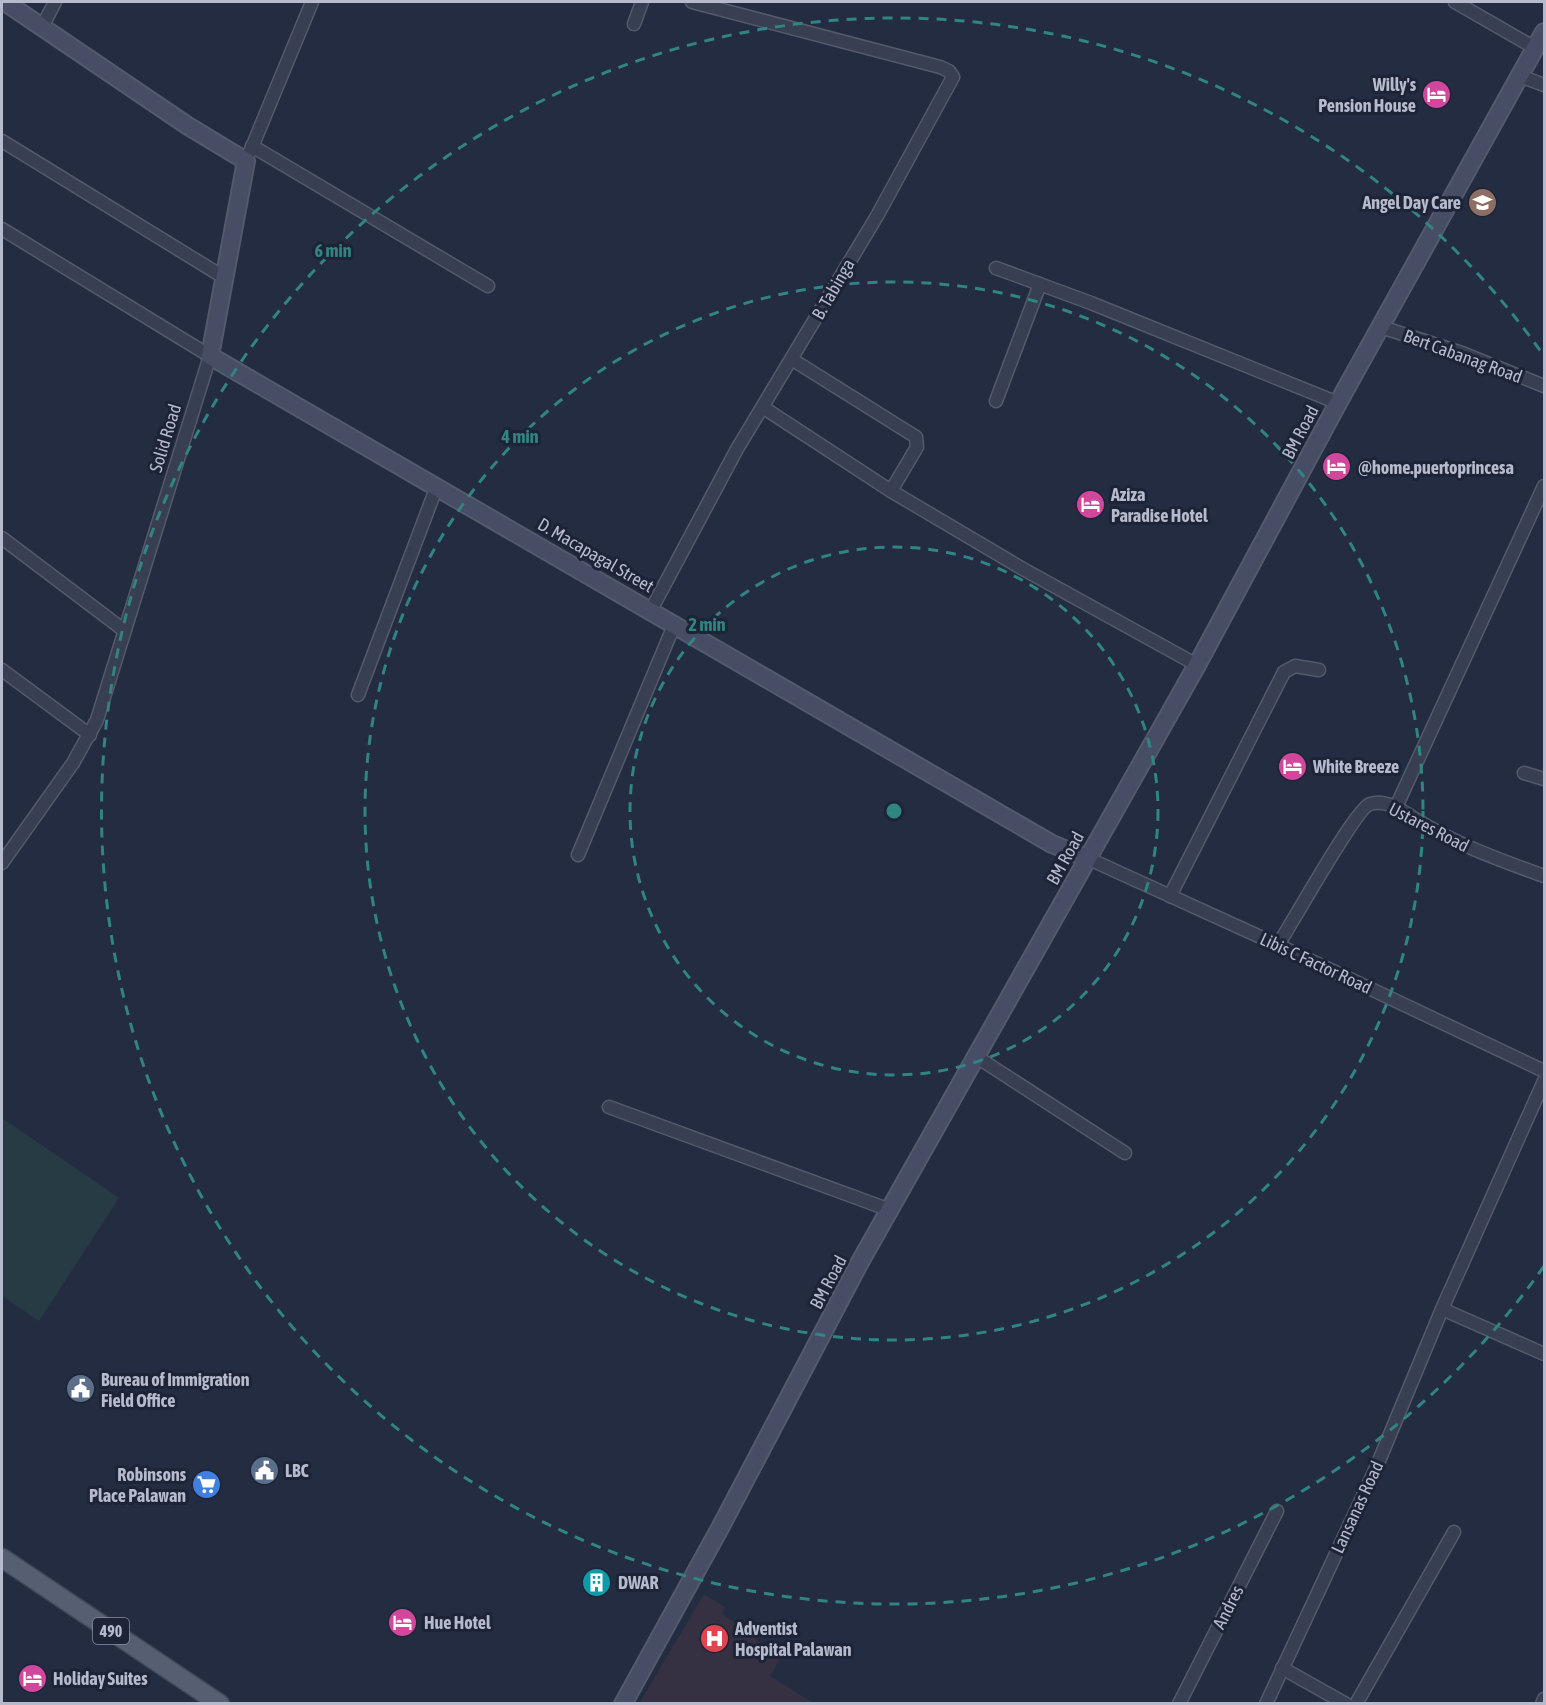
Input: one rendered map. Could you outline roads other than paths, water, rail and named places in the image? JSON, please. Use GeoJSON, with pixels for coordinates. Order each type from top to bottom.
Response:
{"type":"FeatureCollection","features":[{"type":"Feature","properties":{"kind":"main road","name":"490"},"geometry":{"type":"LineString","coordinates":[[2,1558],[220,1704]]}},
{"type":"Feature","properties":{"kind":"street"},"geometry":{"type":"LineString","coordinates":[[4,2],[188,126],[249,153],[488,286]]}},
{"type":"Feature","properties":{"kind":"street"},"geometry":{"type":"LineString","coordinates":[[42,27],[55,2]]}},
{"type":"Feature","properties":{"kind":"street","name":"Solid Road"},"geometry":{"type":"LineString","coordinates":[[2,864],[90,735],[125,631],[210,356],[249,153],[312,2]]}},
{"type":"Feature","properties":{"kind":"street"},"geometry":{"type":"LineString","coordinates":[[634,24],[642,2]]}},
{"type":"Feature","properties":{"kind":"street","name":"B. Tabinga"},"geometry":{"type":"LineString","coordinates":[[651,610],[738,449],[877,216],[953,77],[949,71],[940,67],[692,2]]}},
{"type":"Feature","properties":{"kind":"street"},"geometry":{"type":"LineString","coordinates":[[1455,2],[1535,48]]}},
{"type":"Feature","properties":{"kind":"street","name":"BM Road"},"geometry":{"type":"LineString","coordinates":[[623,1704],[890,1210],[1197,665],[1338,403],[1545,32]]}},
{"type":"Feature","properties":{"kind":"street"},"geometry":{"type":"LineString","coordinates":[[1520,76],[1545,85]]}},
{"type":"Feature","properties":{"kind":"street"},"geometry":{"type":"LineString","coordinates":[[2,141],[225,278]]}},
{"type":"Feature","properties":{"kind":"street"},"geometry":{"type":"LineString","coordinates":[[2,229],[210,356]]}},
{"type":"Feature","properties":{"kind":"street"},"geometry":{"type":"LineString","coordinates":[[996,268],[1338,403]]}},
{"type":"Feature","properties":{"kind":"street"},"geometry":{"type":"LineString","coordinates":[[996,401],[1040,284]]}},
{"type":"Feature","properties":{"kind":"street","name":"Bert Cabanag Road"},"geometry":{"type":"LineString","coordinates":[[1381,327],[1462,353],[1545,386]]}},
{"type":"Feature","properties":{"kind":"street","name":"D. Macapagal Street"},"geometry":{"type":"LineString","coordinates":[[210,356],[1052,844],[1087,858]]}},
{"type":"Feature","properties":{"kind":"street"},"geometry":{"type":"LineString","coordinates":[[792,360],[916,436],[917,447],[891,491]]}},
{"type":"Feature","properties":{"kind":"street"},"geometry":{"type":"LineString","coordinates":[[764,408],[891,491],[1023,569],[1197,665]]}},
{"type":"Feature","properties":{"kind":"street"},"geometry":{"type":"LineString","coordinates":[[358,694],[437,486]]}},
{"type":"Feature","properties":{"kind":"street"},"geometry":{"type":"LineString","coordinates":[[1396,807],[1545,486]]}},
{"type":"Feature","properties":{"kind":"street"},"geometry":{"type":"LineString","coordinates":[[2,538],[125,631]]}},
{"type":"Feature","properties":{"kind":"street"},"geometry":{"type":"LineString","coordinates":[[578,855],[675,624]]}},
{"type":"Feature","properties":{"kind":"street"},"geometry":{"type":"LineString","coordinates":[[1170,896],[1284,672],[1295,666],[1319,670]]}},
{"type":"Feature","properties":{"kind":"street"},"geometry":{"type":"LineString","coordinates":[[2,670],[90,735]]}},
{"type":"Feature","properties":{"kind":"street"},"geometry":{"type":"LineString","coordinates":[[1524,773],[1545,779]]}},
{"type":"Feature","properties":{"kind":"street","name":"Ustares Road"},"geometry":{"type":"LineString","coordinates":[[1278,945],[1364,806],[1371,803],[1396,807],[1446,838],[1545,876]]}},
{"type":"Feature","properties":{"kind":"street","name":"Libis C Factor Road"},"geometry":{"type":"LineString","coordinates":[[1087,858],[1545,1071]]}},
{"type":"Feature","properties":{"kind":"street"},"geometry":{"type":"LineString","coordinates":[[977,1057],[1125,1153]]}},
{"type":"Feature","properties":{"kind":"street","name":"Lansanas Road"},"geometry":{"type":"LineString","coordinates":[[1266,1704],[1376,1468],[1442,1309],[1545,1082]]}},
{"type":"Feature","properties":{"kind":"street"},"geometry":{"type":"LineString","coordinates":[[609,1107],[890,1210]]}},
{"type":"Feature","properties":{"kind":"street"},"geometry":{"type":"LineString","coordinates":[[1442,1309],[1545,1354]]}},
{"type":"Feature","properties":{"kind":"street","name":"Andres"},"geometry":{"type":"LineString","coordinates":[[1179,1704],[1277,1511]]}},
{"type":"Feature","properties":{"kind":"street"},"geometry":{"type":"LineString","coordinates":[[1356,1704],[1454,1532]]}},
{"type":"Feature","properties":{"kind":"street"},"geometry":{"type":"LineString","coordinates":[[1282,1668],[1346,1704]]}},
{"type":"Feature","properties":{"kind":"street"},"geometry":{"type":"LineString","coordinates":[[1542,1704],[1545,1699]]}},
{"type":"Feature","properties":{"kind":"place","name":"Willy's Pension House"},"geometry":{"type":"Point","coordinates":[1437,94]}},
{"type":"Feature","properties":{"kind":"place","name":"Angel Day Care"},"geometry":{"type":"Point","coordinates":[1482,202]}},
{"type":"Feature","properties":{"kind":"place","name":"@home.puertoprincesa"},"geometry":{"type":"Point","coordinates":[1337,467]}},
{"type":"Feature","properties":{"kind":"place","name":"Aziza Paradise Hotel"},"geometry":{"type":"Point","coordinates":[1090,504]}},
{"type":"Feature","properties":{"kind":"place","name":"White Breeze"},"geometry":{"type":"Point","coordinates":[1292,766]}},
{"type":"Feature","properties":{"kind":"place","name":"Bureau of Immigration Field Office"},"geometry":{"type":"Point","coordinates":[80,1389]}},
{"type":"Feature","properties":{"kind":"place","name":"LBC"},"geometry":{"type":"Point","coordinates":[264,1470]}},
{"type":"Feature","properties":{"kind":"place","name":"Robinsons Place Palawan"},"geometry":{"type":"Point","coordinates":[207,1484]}},
{"type":"Feature","properties":{"kind":"place","name":"DWAR"},"geometry":{"type":"Point","coordinates":[597,1582]}},
{"type":"Feature","properties":{"kind":"place","name":"Hue Hotel"},"geometry":{"type":"Point","coordinates":[403,1622]}},
{"type":"Feature","properties":{"kind":"place","name":"Adventist Hospital Palawan"},"geometry":{"type":"Point","coordinates":[714,1638]}},
{"type":"Feature","properties":{"kind":"place","name":"Holiday Suites"},"geometry":{"type":"Point","coordinates":[32,1678]}}]}
